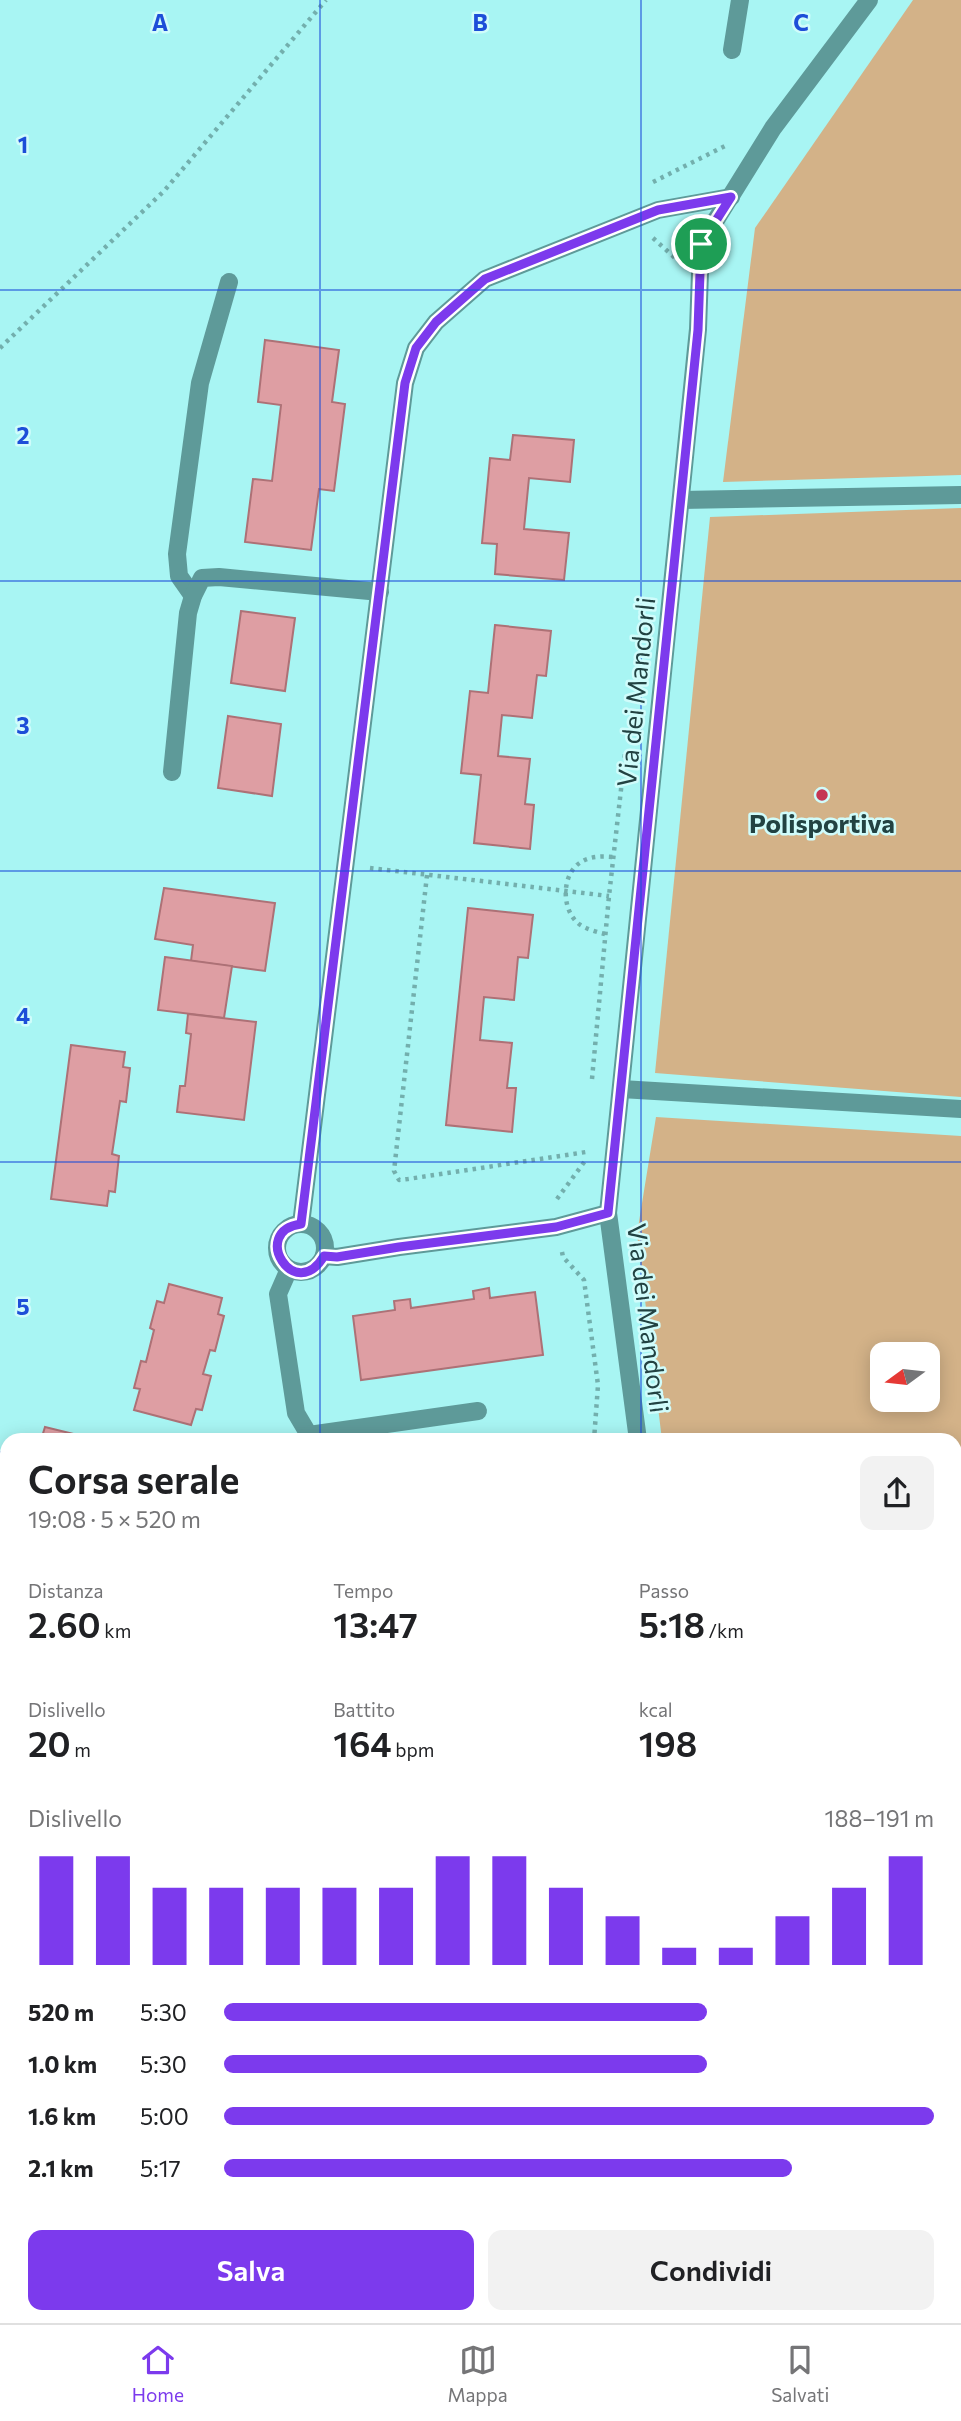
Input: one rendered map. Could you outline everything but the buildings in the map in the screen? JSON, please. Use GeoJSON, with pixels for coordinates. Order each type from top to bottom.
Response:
{"type":"FeatureCollection","features":[{"type":"Feature","properties":{"kind":"street"},"geometry":{"type":"LineString","coordinates":[[732,50],[740,0]]}},
{"type":"Feature","properties":{"kind":"street","name":"Via dei Mandorli"},"geometry":{"type":"LineString","coordinates":[[637,1433],[608,1213],[698,330],[701,244],[773,128],[869,0]]}},
{"type":"Feature","properties":{"kind":"street"},"geometry":{"type":"LineString","coordinates":[[301,1224],[405,383],[416,348],[436,322],[485,279],[658,210],[731,197]]}},
{"type":"Feature","properties":{"kind":"street"},"geometry":{"type":"LineString","coordinates":[[193,596],[178,576],[177,554],[200,383],[229,282]]}},
{"type":"Feature","properties":{"kind":"street"},"geometry":{"type":"LineString","coordinates":[[681,500],[961,495]]}},
{"type":"Feature","properties":{"kind":"street"},"geometry":{"type":"LineString","coordinates":[[172,772],[188,613],[202,578],[219,577],[380,592]]}},
{"type":"Feature","properties":{"kind":"street"},"geometry":{"type":"LineString","coordinates":[[621,1089],[961,1109]]}},
{"type":"Feature","properties":{"kind":"street"},"geometry":{"type":"LineString","coordinates":[[324,1256],[337,1257],[556,1227],[608,1213]]}},
{"type":"Feature","properties":{"kind":"street"},"geometry":{"type":"LineString","coordinates":[[301,1224],[309,1225],[321,1234],[324,1256],[315,1268],[295,1272],[279,1257],[278,1242],[286,1229],[301,1224]]}},
{"type":"Feature","properties":{"kind":"street"},"geometry":{"type":"LineString","coordinates":[[289,1269],[278,1294],[296,1413],[305,1433]]}},
{"type":"Feature","properties":{"kind":"street"},"geometry":{"type":"LineString","coordinates":[[382,1433],[478,1411]]}},
{"type":"Feature","properties":{"kind":"path"},"geometry":{"type":"LineString","coordinates":[[0,348],[164,191],[326,0]]}},
{"type":"Feature","properties":{"kind":"path"},"geometry":{"type":"LineString","coordinates":[[605,934],[580,925],[572,916],[567,904],[566,890],[568,878],[583,860],[613,857]]}},
{"type":"Feature","properties":{"kind":"path"},"geometry":{"type":"LineString","coordinates":[[347,865],[609,896]]}},
{"type":"Feature","properties":{"kind":"path"},"geometry":{"type":"LineString","coordinates":[[427,874],[401,1098],[394,1171],[396,1178],[408,1179],[586,1152]]}},
{"type":"Feature","properties":{"kind":"shaded area"},"geometry":{"type":"Polygon","coordinates":[[[913,0],[961,0],[961,475],[723,482],[755,228],[913,0]]]}},
{"type":"Feature","properties":{"kind":"shaded area","name":"Polisportiva"},"geometry":{"type":"Polygon","coordinates":[[[961,508],[961,1097],[655,1073],[710,517],[961,508]]]}},
{"type":"Feature","properties":{"kind":"shaded area"},"geometry":{"type":"Polygon","coordinates":[[[656,1117],[961,1136],[961,1433],[661,1433],[637,1234],[656,1117]]]}},
{"type":"Feature","properties":{"kind":"place","name":"Polisportiva"},"geometry":{"type":"Point","coordinates":[822,795]}},
{"type":"Feature","properties":{"kind":"route"},"geometry":{"type":"LineString","coordinates":[[731,197],[701,244],[698,330],[608,1213],[556,1227],[337,1257],[324,1256],[315,1268],[295,1272],[282,1264],[277,1250],[278,1242],[286,1229],[301,1224],[405,383],[416,348],[436,322],[485,279],[658,210],[731,197]]}}]}
